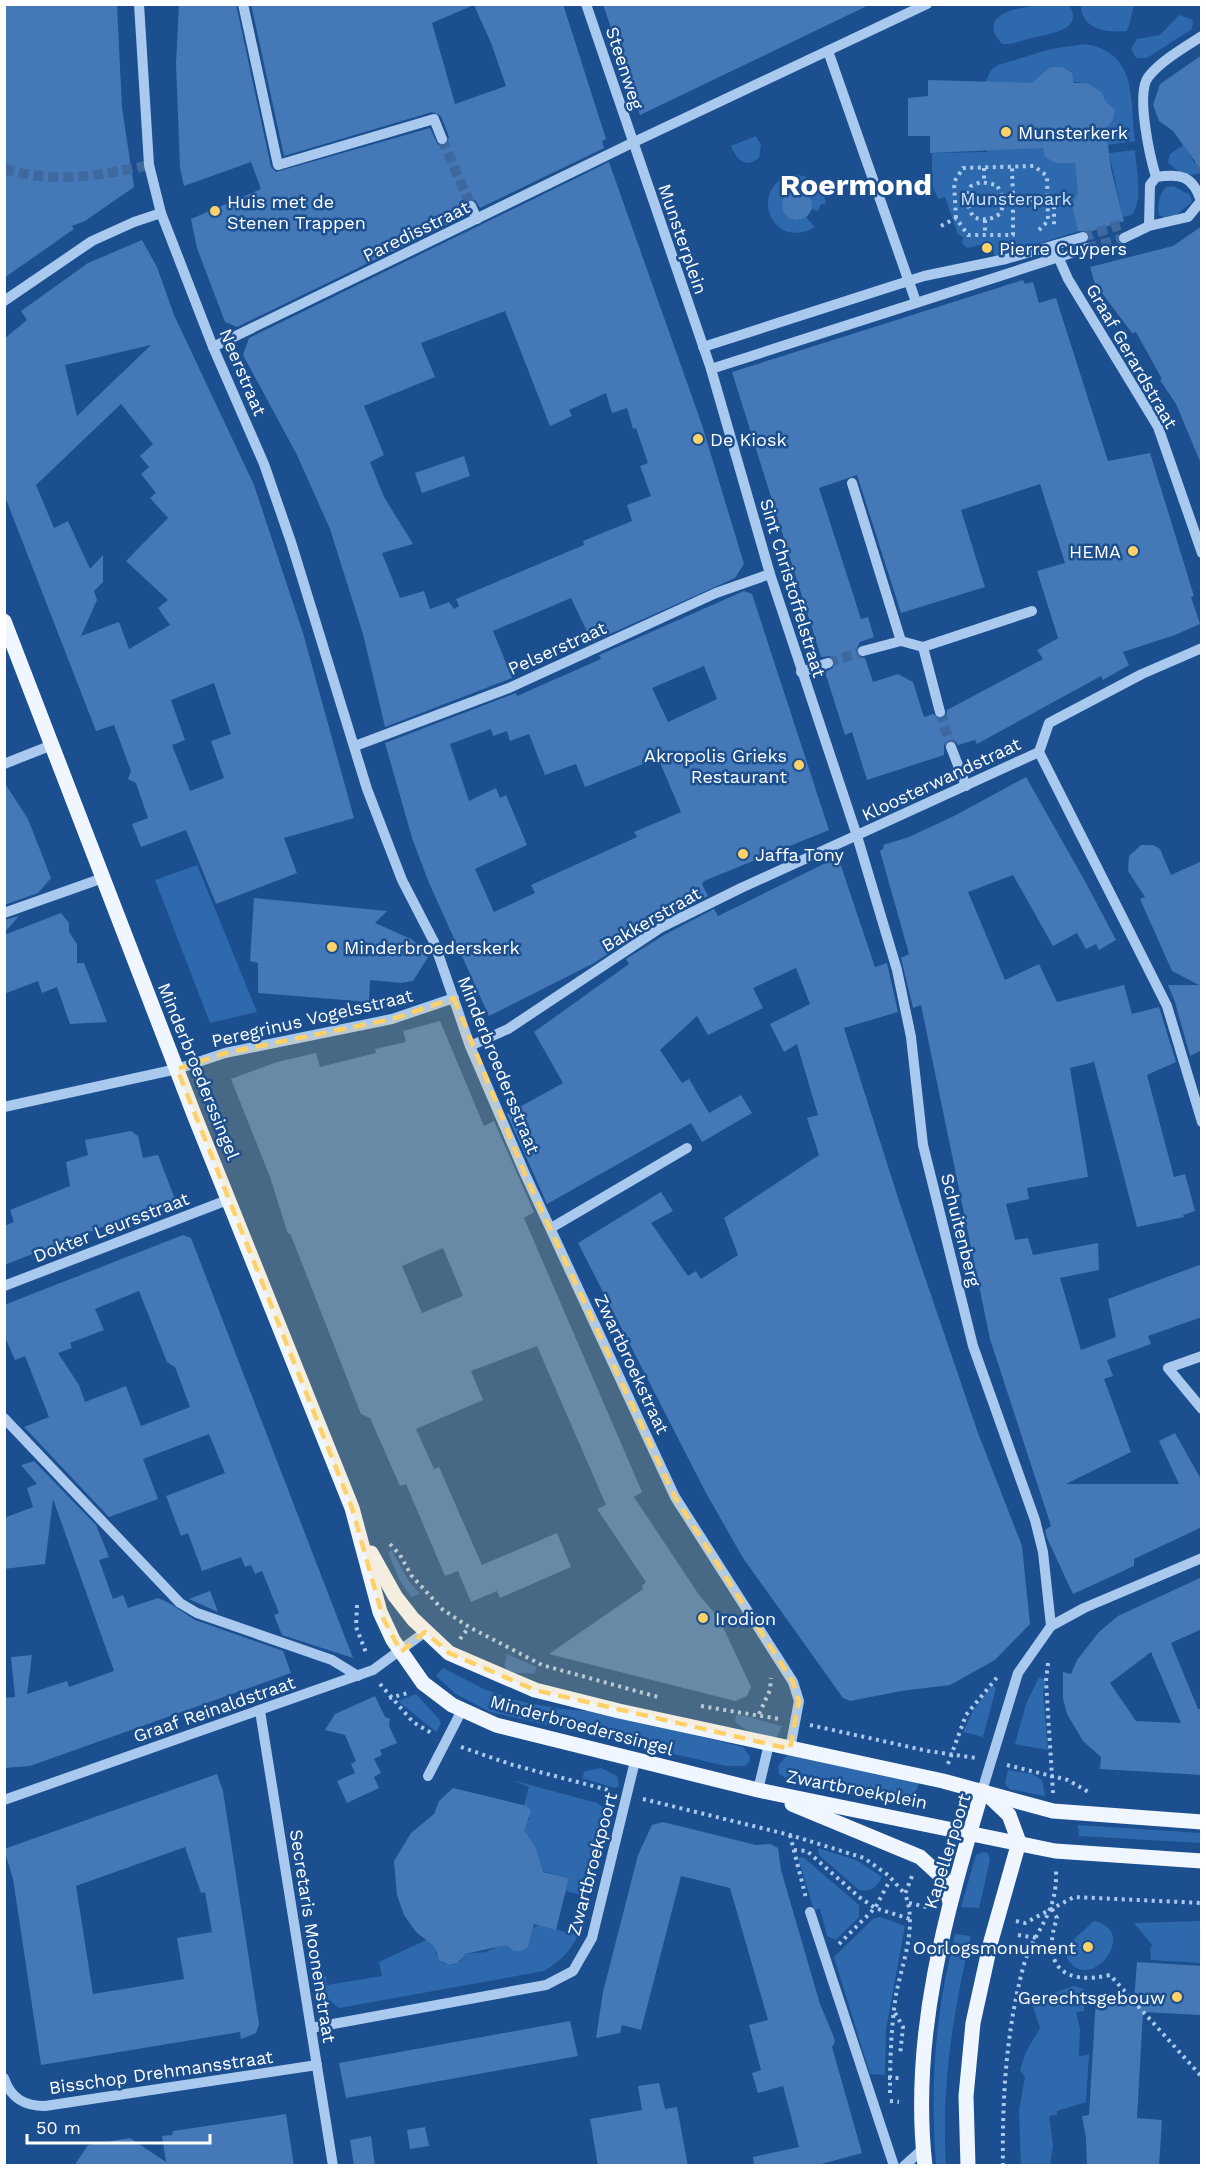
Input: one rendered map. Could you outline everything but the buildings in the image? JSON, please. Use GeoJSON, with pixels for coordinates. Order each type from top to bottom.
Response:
{"type":"FeatureCollection","features":[{"type":"Feature","properties":{"kind":"main road","name":"Minderbroederssingel"},"geometry":{"type":"LineString","coordinates":[[4,621],[177,1069],[361,1535],[380,1612],[401,1652],[423,1683],[462,1710],[495,1725],[758,1790]]}},
{"type":"Feature","properties":{"kind":"main road","name":"Minderbroederssingel"},"geometry":{"type":"LineString","coordinates":[[361,1535],[395,1596],[425,1632],[450,1653],[535,1690],[769,1744]]}},
{"type":"Feature","properties":{"kind":"main road","name":"Zwartbroekplein"},"geometry":{"type":"LineString","coordinates":[[769,1744],[982,1791],[1053,1811],[1114,1818],[1202,1822]]}},
{"type":"Feature","properties":{"kind":"main road","name":"Zwartbroekplein"},"geometry":{"type":"LineString","coordinates":[[758,1790],[1086,1855],[1202,1861]]}},
{"type":"Feature","properties":{"kind":"main road"},"geometry":{"type":"LineString","coordinates":[[758,1790],[920,1857],[942,1878],[950,1902]]}},
{"type":"Feature","properties":{"kind":"main road","name":"Kapellerpoort"},"geometry":{"type":"LineString","coordinates":[[925,2166],[922,2059],[927,2010],[950,1902],[982,1791],[1008,1815],[1019,1842]]}},
{"type":"Feature","properties":{"kind":"main road"},"geometry":{"type":"LineString","coordinates":[[968,2166],[966,2096],[974,2023],[991,1941],[1019,1842]]}},
{"type":"Feature","properties":{"kind":"street","name":"Neerstraat"},"geometry":{"type":"LineString","coordinates":[[139,4],[149,165],[161,213],[213,347],[264,465],[355,746]]}},
{"type":"Feature","properties":{"kind":"street"},"geometry":{"type":"LineString","coordinates":[[243,4],[278,165],[434,119],[442,139]]}},
{"type":"Feature","properties":{"kind":"street","name":"Steenweg"},"geometry":{"type":"LineString","coordinates":[[586,4],[632,143]]}},
{"type":"Feature","properties":{"kind":"street"},"geometry":{"type":"LineString","coordinates":[[632,143],[927,4]]}},
{"type":"Feature","properties":{"kind":"street"},"geometry":{"type":"LineString","coordinates":[[1156,177],[1147,147],[1143,89],[1148,77],[1202,36]]}},
{"type":"Feature","properties":{"kind":"street"},"geometry":{"type":"LineString","coordinates":[[828,51],[916,302]]}},
{"type":"Feature","properties":{"kind":"street","name":"Paredisstraat"},"geometry":{"type":"LineString","coordinates":[[213,347],[632,143]]}},
{"type":"Feature","properties":{"kind":"street","name":"Munsterplein"},"geometry":{"type":"LineString","coordinates":[[632,143],[703,347]]}},
{"type":"Feature","properties":{"kind":"street"},"geometry":{"type":"LineString","coordinates":[[1124,238],[1149,226],[1188,217],[1201,201],[1199,185],[1181,176],[1156,177],[1150,184],[1149,226]]}},
{"type":"Feature","properties":{"kind":"street"},"geometry":{"type":"LineString","coordinates":[[471,206],[477,219]]}},
{"type":"Feature","properties":{"kind":"street"},"geometry":{"type":"LineString","coordinates":[[4,301],[92,241],[134,222],[161,213]]}},
{"type":"Feature","properties":{"kind":"street"},"geometry":{"type":"LineString","coordinates":[[703,347],[924,276],[1085,242]]}},
{"type":"Feature","properties":{"kind":"street"},"geometry":{"type":"LineString","coordinates":[[711,369],[916,302],[1056,247]]}},
{"type":"Feature","properties":{"kind":"street","name":"Graaf Gerardstraat"},"geometry":{"type":"LineString","coordinates":[[1056,247],[1068,279],[1158,428],[1202,553]]}},
{"type":"Feature","properties":{"kind":"street","name":"Sint Christoffelstraat"},"geometry":{"type":"LineString","coordinates":[[703,347],[794,651],[857,836]]}},
{"type":"Feature","properties":{"kind":"street"},"geometry":{"type":"LineString","coordinates":[[852,483],[901,641]]}},
{"type":"Feature","properties":{"kind":"street","name":"Pelserstraat"},"geometry":{"type":"LineString","coordinates":[[355,746],[509,688],[716,593],[770,574]]}},
{"type":"Feature","properties":{"kind":"street"},"geometry":{"type":"LineString","coordinates":[[863,651],[901,641],[923,647],[1032,611]]}},
{"type":"Feature","properties":{"kind":"street"},"geometry":{"type":"LineString","coordinates":[[923,647],[940,712]]}},
{"type":"Feature","properties":{"kind":"street"},"geometry":{"type":"LineString","coordinates":[[1202,648],[1142,674],[1049,723],[1040,752],[1167,1006],[1202,1122]]}},
{"type":"Feature","properties":{"kind":"street"},"geometry":{"type":"LineString","coordinates":[[801,672],[828,663]]}},
{"type":"Feature","properties":{"kind":"street"},"geometry":{"type":"LineString","coordinates":[[4,764],[52,745]]}},
{"type":"Feature","properties":{"kind":"street","name":"Minderbroedersstraat"},"geometry":{"type":"LineString","coordinates":[[355,746],[367,789],[402,880],[434,942],[470,1046],[551,1228]]}},
{"type":"Feature","properties":{"kind":"street"},"geometry":{"type":"LineString","coordinates":[[951,747],[966,786]]}},
{"type":"Feature","properties":{"kind":"street","name":"Kloosterwandstraat"},"geometry":{"type":"LineString","coordinates":[[857,836],[1040,752]]}},
{"type":"Feature","properties":{"kind":"street","name":"Bakkerstraat"},"geometry":{"type":"LineString","coordinates":[[470,1046],[508,1029],[660,928],[741,888],[857,836]]}},
{"type":"Feature","properties":{"kind":"street","name":"Schuitenberg"},"geometry":{"type":"LineString","coordinates":[[857,836],[906,1008],[923,1145],[973,1346],[1035,1520],[1042,1552],[1051,1626]]}},
{"type":"Feature","properties":{"kind":"street"},"geometry":{"type":"LineString","coordinates":[[4,913],[103,878]]}},
{"type":"Feature","properties":{"kind":"street","name":"Peregrinus Vogelsstraat"},"geometry":{"type":"LineString","coordinates":[[4,1107],[177,1069],[225,1053],[392,1019],[454,998]]}},
{"type":"Feature","properties":{"kind":"street"},"geometry":{"type":"LineString","coordinates":[[551,1228],[687,1148]]}},
{"type":"Feature","properties":{"kind":"street","name":"Dokter Leursstraat"},"geometry":{"type":"LineString","coordinates":[[4,1286],[230,1199]]}},
{"type":"Feature","properties":{"kind":"street","name":"Zwartbroekstraat"},"geometry":{"type":"LineString","coordinates":[[551,1228],[675,1497],[793,1682],[799,1701],[790,1749]]}},
{"type":"Feature","properties":{"kind":"street"},"geometry":{"type":"LineString","coordinates":[[1202,1356],[1168,1368],[1202,1409]]}},
{"type":"Feature","properties":{"kind":"street"},"geometry":{"type":"LineString","coordinates":[[4,1418],[180,1603],[196,1612],[332,1660],[358,1676]]}},
{"type":"Feature","properties":{"kind":"street"},"geometry":{"type":"LineString","coordinates":[[982,1791],[1018,1673],[1051,1626],[1084,1608],[1202,1558]]}},
{"type":"Feature","properties":{"kind":"street","name":"Graaf Reinaldstraat"},"geometry":{"type":"LineString","coordinates":[[4,1800],[358,1676],[373,1670],[401,1652],[425,1632]]}},
{"type":"Feature","properties":{"kind":"street"},"geometry":{"type":"LineString","coordinates":[[428,1776],[462,1710]]}},
{"type":"Feature","properties":{"kind":"street","name":"Secretaris Moonenstraat"},"geometry":{"type":"LineString","coordinates":[[260,1711],[333,2166]]}},
{"type":"Feature","properties":{"kind":"street"},"geometry":{"type":"LineString","coordinates":[[758,1790],[769,1744]]}},
{"type":"Feature","properties":{"kind":"street","name":"Zwartbroekpoort"},"geometry":{"type":"LineString","coordinates":[[311,2028],[546,1985],[573,1971],[592,1938],[635,1761]]}},
{"type":"Feature","properties":{"kind":"street"},"geometry":{"type":"LineString","coordinates":[[810,1912],[894,2166]]}},
{"type":"Feature","properties":{"kind":"street","name":"Bisschop Drehmansstraat"},"geometry":{"type":"LineString","coordinates":[[4,2078],[13,2096],[32,2106],[45,2106],[316,2065]]}},
{"type":"Feature","properties":{"kind":"street"},"geometry":{"type":"LineString","coordinates":[[904,2166],[923,2149]]}},
{"type":"Feature","properties":{"kind":"path"},"geometry":{"type":"LineString","coordinates":[[1025,234],[968,235],[956,218],[954,182],[963,168],[1034,166],[1047,176],[1048,221],[1036,233]]}},
{"type":"Feature","properties":{"kind":"path"},"geometry":{"type":"LineString","coordinates":[[1012,167],[1013,235]]}},
{"type":"Feature","properties":{"kind":"path"},"geometry":{"type":"LineString","coordinates":[[984,168],[984,182]]}},
{"type":"Feature","properties":{"kind":"path"},"geometry":{"type":"LineString","coordinates":[[984,182],[997,185],[1004,200],[1001,213],[993,219],[973,217],[966,200],[971,186],[984,182]]}},
{"type":"Feature","properties":{"kind":"path"},"geometry":{"type":"LineString","coordinates":[[955,200],[966,200]]}},
{"type":"Feature","properties":{"kind":"path"},"geometry":{"type":"LineString","coordinates":[[1004,200],[1054,200],[1056,247]]}},
{"type":"Feature","properties":{"kind":"path"},"geometry":{"type":"LineString","coordinates":[[941,226],[956,218]]}},
{"type":"Feature","properties":{"kind":"path"},"geometry":{"type":"LineString","coordinates":[[985,220],[985,235]]}},
{"type":"Feature","properties":{"kind":"path"},"geometry":{"type":"LineString","coordinates":[[998,235],[1000,243]]}},
{"type":"Feature","properties":{"kind":"path"},"geometry":{"type":"LineString","coordinates":[[383,1537],[400,1555],[411,1575],[442,1609],[469,1627],[542,1665],[660,1698]]}},
{"type":"Feature","properties":{"kind":"path"},"geometry":{"type":"LineString","coordinates":[[1051,1626],[1046,1681],[1053,1776]]}},
{"type":"Feature","properties":{"kind":"path"},"geometry":{"type":"LineString","coordinates":[[693,1705],[759,1714],[770,1690],[769,1645]]}},
{"type":"Feature","properties":{"kind":"path"},"geometry":{"type":"LineString","coordinates":[[796,1722],[928,1751],[951,1753],[966,1715],[989,1684],[1000,1674],[1018,1673]]}},
{"type":"Feature","properties":{"kind":"path"},"geometry":{"type":"LineString","coordinates":[[790,1835],[810,1912]]}},
{"type":"Feature","properties":{"kind":"path"},"geometry":{"type":"LineString","coordinates":[[794,1850],[807,1851],[874,1908],[910,1919]]}},
{"type":"Feature","properties":{"kind":"path"},"geometry":{"type":"LineString","coordinates":[[826,1958],[874,1908],[888,1884]]}},
{"type":"Feature","properties":{"kind":"path"},"geometry":{"type":"LineString","coordinates":[[1003,2166],[1004,2086],[1023,1967],[1052,1909],[1074,1897],[1202,1903]]}},
{"type":"Feature","properties":{"kind":"path","name":"Kapellerpoort"},"geometry":{"type":"LineString","coordinates":[[890,2111],[894,2011],[910,1919],[909,1904]]}},
{"type":"Feature","properties":{"kind":"path"},"geometry":{"type":"LineString","coordinates":[[1052,1909],[1057,1918],[1052,1944],[1056,1965],[1072,1977],[1092,1979],[1110,1975],[1202,2077]]}},
{"type":"Feature","properties":{"kind":"path"},"geometry":{"type":"LineString","coordinates":[[1018,1935],[1037,1938]]}},
{"type":"Feature","properties":{"kind":"path"},"geometry":{"type":"LineString","coordinates":[[894,2011],[903,2027],[900,2055]]}},
{"type":"Feature","properties":{"kind":"path"},"geometry":{"type":"LineString","coordinates":[[890,2101],[899,2102]]}},
{"type":"Feature","properties":{"kind":"highlighted area"},"geometry":{"type":"Polygon","coordinates":[[[454,998],[525,1174],[675,1497],[793,1682],[799,1701],[790,1749],[535,1690],[449,1653],[425,1632],[401,1652],[383,1618],[352,1508],[177,1069],[225,1053],[392,1019],[454,998]]]}},
{"type":"Feature","properties":{"kind":"green space"},"geometry":{"type":"Polygon","coordinates":[[[1081,4],[1135,5],[1126,31],[1111,31],[1096,28],[1090,24],[1082,13],[1081,4]]]}},
{"type":"Feature","properties":{"kind":"green space"},"geometry":{"type":"Polygon","coordinates":[[[1069,5],[1073,13],[1073,20],[1070,25],[1058,31],[1015,43],[1002,44],[994,31],[995,21],[1003,14],[1030,7],[1069,5]]]}},
{"type":"Feature","properties":{"kind":"green space"},"geometry":{"type":"Polygon","coordinates":[[[1179,15],[1193,20],[1192,29],[1147,58],[1136,58],[1131,49],[1137,39],[1160,35],[1179,15]]]}},
{"type":"Feature","properties":{"kind":"green space"},"geometry":{"type":"Polygon","coordinates":[[[1085,44],[1102,49],[1114,57],[1123,68],[1131,94],[1135,141],[1107,145],[1102,134],[1107,124],[1113,121],[1114,110],[1106,104],[1102,93],[1090,92],[1090,83],[1074,82],[1072,73],[1063,67],[1052,67],[1042,83],[984,85],[991,70],[998,65],[1051,49],[1085,44]]]}},
{"type":"Feature","properties":{"kind":"green space"},"geometry":{"type":"Polygon","coordinates":[[[756,136],[761,145],[759,158],[746,163],[739,159],[731,146],[756,136]]]}},
{"type":"Feature","properties":{"kind":"green space"},"geometry":{"type":"Polygon","coordinates":[[[1185,144],[1194,163],[1201,161],[1201,173],[1191,175],[1183,173],[1168,162],[1170,154],[1185,144]]]}},
{"type":"Feature","properties":{"kind":"green space","name":"Munsterpark"},"geometry":{"type":"Polygon","coordinates":[[[987,147],[1043,147],[1074,157],[1080,198],[1074,214],[1079,231],[995,257],[991,242],[967,248],[961,242],[964,238],[958,234],[945,197],[938,199],[932,185],[932,153],[987,152],[987,147]]]}},
{"type":"Feature","properties":{"kind":"green space"},"geometry":{"type":"Polygon","coordinates":[[[1135,150],[1138,200],[1132,215],[1123,217],[1109,153],[1135,150]]]}},
{"type":"Feature","properties":{"kind":"green space"},"geometry":{"type":"Polygon","coordinates":[[[790,175],[809,178],[818,186],[826,203],[820,205],[819,211],[811,209],[809,196],[803,191],[788,193],[783,203],[785,214],[799,220],[806,217],[815,227],[800,233],[787,232],[777,225],[768,205],[770,193],[777,183],[790,175]]]}},
{"type":"Feature","properties":{"kind":"green space"},"geometry":{"type":"Polygon","coordinates":[[[1173,186],[1190,195],[1192,202],[1176,215],[1165,218],[1159,215],[1159,200],[1166,187],[1173,186]]]}},
{"type":"Feature","properties":{"kind":"green space"},"geometry":{"type":"Polygon","coordinates":[[[197,865],[257,1012],[210,1023],[155,880],[197,865]]]}},
{"type":"Feature","properties":{"kind":"green space"},"geometry":{"type":"Polygon","coordinates":[[[392,1550],[408,1580],[420,1594],[411,1597],[399,1579],[388,1552],[392,1550]]]}},
{"type":"Feature","properties":{"kind":"green space"},"geometry":{"type":"Polygon","coordinates":[[[507,1654],[537,1667],[534,1674],[508,1671],[505,1662],[507,1654]]]}},
{"type":"Feature","properties":{"kind":"green space"},"geometry":{"type":"Polygon","coordinates":[[[443,1668],[484,1689],[518,1701],[562,1709],[600,1712],[743,1747],[750,1757],[749,1762],[745,1766],[726,1766],[490,1712],[456,1694],[436,1676],[443,1668]]]}},
{"type":"Feature","properties":{"kind":"green space"},"geometry":{"type":"Polygon","coordinates":[[[1039,1677],[1046,1680],[1043,1692],[1048,1750],[1015,1744],[1026,1704],[1039,1677]]]}},
{"type":"Feature","properties":{"kind":"green space"},"geometry":{"type":"Polygon","coordinates":[[[992,1685],[996,1688],[983,1737],[963,1732],[973,1711],[992,1685]]]}},
{"type":"Feature","properties":{"kind":"green space"},"geometry":{"type":"Polygon","coordinates":[[[416,1694],[439,1719],[441,1724],[436,1732],[398,1701],[416,1694]]]}},
{"type":"Feature","properties":{"kind":"green space"},"geometry":{"type":"Polygon","coordinates":[[[736,1715],[782,1726],[776,1739],[751,1733],[735,1722],[736,1715]]]}},
{"type":"Feature","properties":{"kind":"green space"},"geometry":{"type":"Polygon","coordinates":[[[787,1755],[919,1783],[910,1806],[787,1779],[779,1774],[778,1766],[787,1755]]]}},
{"type":"Feature","properties":{"kind":"green space"},"geometry":{"type":"Polygon","coordinates":[[[601,1768],[617,1776],[619,1786],[615,1788],[582,1778],[585,1771],[601,1768]]]}},
{"type":"Feature","properties":{"kind":"green space"},"geometry":{"type":"Polygon","coordinates":[[[1008,1770],[1032,1774],[1042,1780],[1045,1796],[1009,1789],[1005,1783],[1008,1770]]]}},
{"type":"Feature","properties":{"kind":"green space"},"geometry":{"type":"Polygon","coordinates":[[[512,1780],[597,1803],[608,1811],[585,1903],[584,1896],[566,1891],[569,1878],[542,1871],[536,1848],[521,1827],[530,1818],[524,1805],[529,1787],[512,1780]]]}},
{"type":"Feature","properties":{"kind":"green space"},"geometry":{"type":"Polygon","coordinates":[[[1078,1825],[1201,1833],[1201,1843],[1079,1836],[1078,1825]]]}},
{"type":"Feature","properties":{"kind":"green space"},"geometry":{"type":"Polygon","coordinates":[[[818,1848],[856,1860],[882,1877],[873,1888],[859,1890],[819,1855],[818,1848]]]}},
{"type":"Feature","properties":{"kind":"green space"},"geometry":{"type":"Polygon","coordinates":[[[983,1852],[988,1853],[990,1860],[979,1908],[961,1907],[976,1855],[983,1852]]]}},
{"type":"Feature","properties":{"kind":"green space"},"geometry":{"type":"Polygon","coordinates":[[[803,1857],[859,1905],[859,1917],[836,1940],[827,1936],[820,1909],[814,1910],[798,1858],[803,1857]]]}},
{"type":"Feature","properties":{"kind":"green space"},"geometry":{"type":"Polygon","coordinates":[[[579,1917],[579,1932],[570,1948],[544,1971],[339,2008],[326,1997],[323,1976],[326,1976],[327,1985],[382,1976],[379,1962],[426,1940],[437,1947],[436,1954],[443,1963],[453,1965],[461,1961],[464,1954],[486,1952],[507,1943],[514,1951],[522,1951],[528,1945],[533,1928],[538,1925],[574,1934],[579,1917]]]}},
{"type":"Feature","properties":{"kind":"green space"},"geometry":{"type":"Polygon","coordinates":[[[880,1917],[905,1926],[886,2030],[885,2075],[870,2074],[834,1957],[873,1919],[880,1917]]]}},
{"type":"Feature","properties":{"kind":"green space"},"geometry":{"type":"Polygon","coordinates":[[[1094,1921],[1108,1928],[1113,1938],[1111,1949],[1104,1960],[1094,1968],[1083,1970],[1072,1964],[1063,1949],[1094,1921]]]}},
{"type":"Feature","properties":{"kind":"green space"},"geometry":{"type":"Polygon","coordinates":[[[1201,1921],[1201,1963],[1151,1960],[1150,1948],[1153,1946],[1134,1923],[1201,1921]]]}},
{"type":"Feature","properties":{"kind":"green space"},"geometry":{"type":"Polygon","coordinates":[[[955,1934],[971,1936],[950,2050],[945,2107],[946,2165],[936,2165],[934,2076],[936,2049],[943,1993],[955,1934]]]}},
{"type":"Feature","properties":{"kind":"green space"},"geometry":{"type":"Polygon","coordinates":[[[1073,1986],[1084,1989],[1084,2011],[1076,2012],[1080,2029],[1079,2057],[1089,2054],[1086,2102],[1057,2111],[1057,2115],[1049,2116],[1053,2145],[1050,2165],[1021,2165],[1019,2111],[1025,2077],[1020,2070],[1026,2052],[1040,2028],[1031,2001],[1073,1986]]]}},
{"type":"Feature","properties":{"kind":"tunnel"},"geometry":{"type":"LineString","coordinates":[[442,139],[471,206]]}},
{"type":"Feature","properties":{"kind":"tunnel"},"geometry":{"type":"LineString","coordinates":[[4,169],[41,176],[77,177],[149,165]]}},
{"type":"Feature","properties":{"kind":"tunnel"},"geometry":{"type":"LineString","coordinates":[[1083,237],[1120,225]]}},
{"type":"Feature","properties":{"kind":"tunnel"},"geometry":{"type":"LineString","coordinates":[[1087,248],[1124,238]]}},
{"type":"Feature","properties":{"kind":"tunnel"},"geometry":{"type":"LineString","coordinates":[[828,663],[863,651]]}},
{"type":"Feature","properties":{"kind":"tunnel"},"geometry":{"type":"LineString","coordinates":[[940,712],[951,747]]}},
{"type":"Feature","properties":{"kind":"place","name":"Munsterkerk"},"geometry":{"type":"Point","coordinates":[1006,132]}},
{"type":"Feature","properties":{"kind":"place","name":"Huis met de Stenen Trappen"},"geometry":{"type":"Point","coordinates":[215,211]}},
{"type":"Feature","properties":{"kind":"place","name":"Pierre Cuypers"},"geometry":{"type":"Point","coordinates":[987,248]}},
{"type":"Feature","properties":{"kind":"place","name":"De Kiosk"},"geometry":{"type":"Point","coordinates":[698,439]}},
{"type":"Feature","properties":{"kind":"place","name":"HEMA"},"geometry":{"type":"Point","coordinates":[1133,551]}},
{"type":"Feature","properties":{"kind":"place","name":"Akropolis Grieks Restaurant"},"geometry":{"type":"Point","coordinates":[799,765]}},
{"type":"Feature","properties":{"kind":"place","name":"Jaffa Tony"},"geometry":{"type":"Point","coordinates":[743,854]}},
{"type":"Feature","properties":{"kind":"place","name":"Minderbroederskerk"},"geometry":{"type":"Point","coordinates":[332,947]}},
{"type":"Feature","properties":{"kind":"place","name":"Irodion"},"geometry":{"type":"Point","coordinates":[703,1618]}},
{"type":"Feature","properties":{"kind":"place","name":"Oorlogsmonument"},"geometry":{"type":"Point","coordinates":[1088,1947]}},
{"type":"Feature","properties":{"kind":"place","name":"Gerechtsgebouw"},"geometry":{"type":"Point","coordinates":[1177,1997]}},
{"type":"Feature","properties":{"kind":"district","name":"Roermond"},"geometry":{"type":"Point","coordinates":[856,184]}}]}
